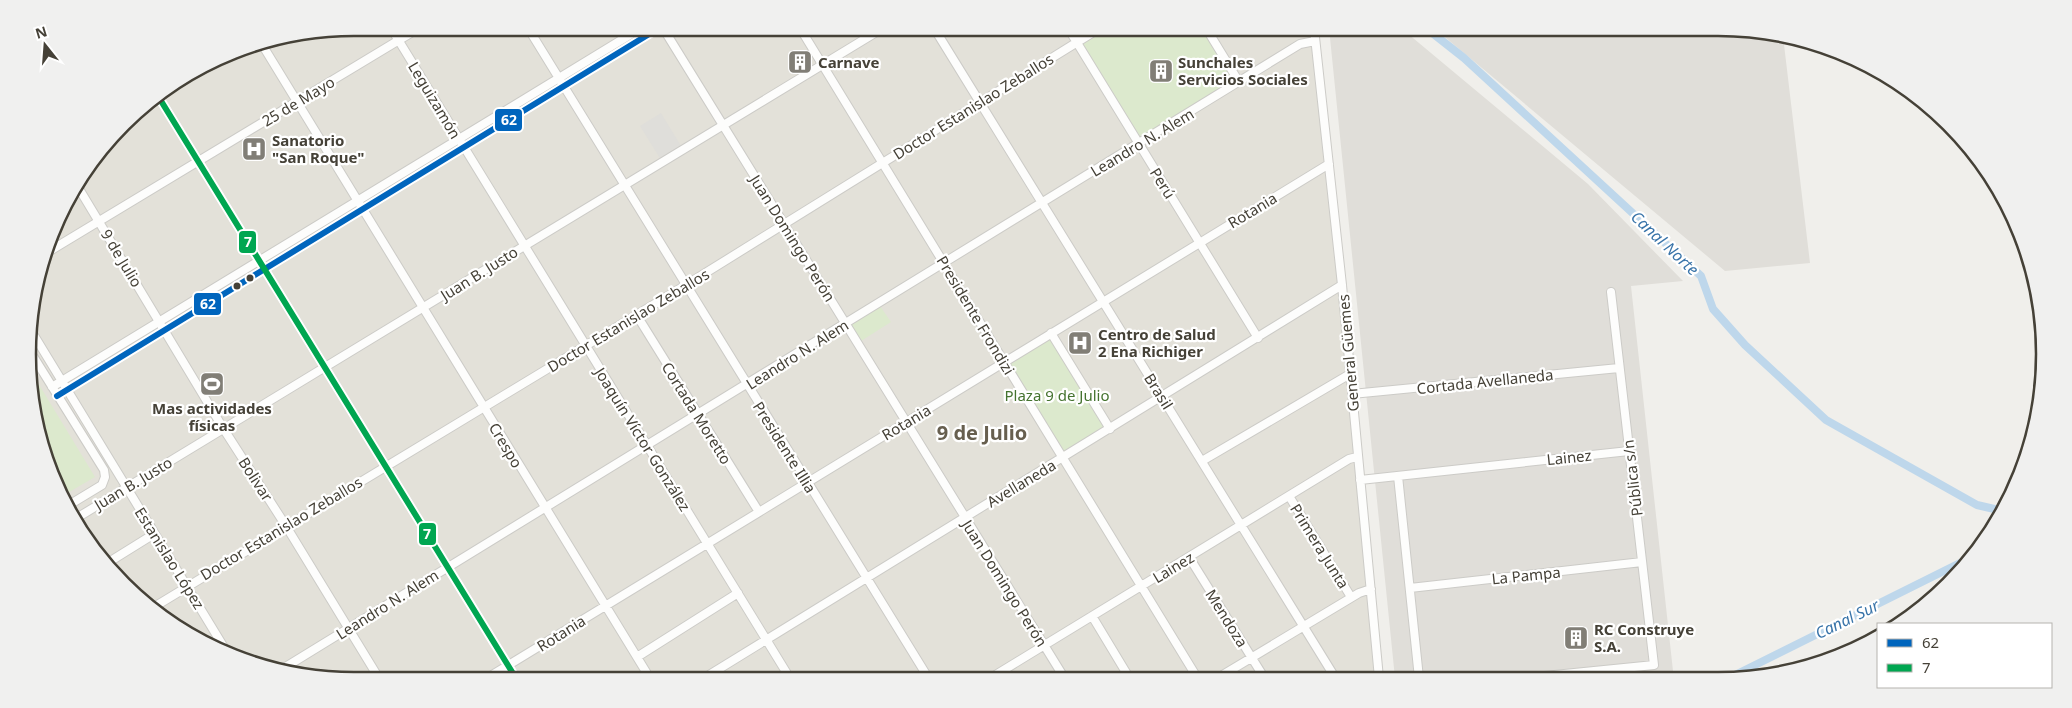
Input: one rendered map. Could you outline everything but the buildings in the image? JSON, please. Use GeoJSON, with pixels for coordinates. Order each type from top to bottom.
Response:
{"type":"FeatureCollection","features":[{"type":"Feature","properties":{"kind":"street","name":"Leguizamón"},"geometry":{"type":"LineString","coordinates":[[395,36],[464,147]]}},
{"type":"Feature","properties":{"kind":"street","name":"25 de Mayo"},"geometry":{"type":"LineString","coordinates":[[54,248],[405,36]]}},
{"type":"Feature","properties":{"kind":"street","name":"Presidente Illia"},"geometry":{"type":"LineString","coordinates":[[533,36],[925,672]]}},
{"type":"Feature","properties":{"kind":"street"},"geometry":{"type":"LineString","coordinates":[[52,387],[628,36]]}},
{"type":"Feature","properties":{"kind":"street"},"geometry":{"type":"LineString","coordinates":[[36,361],[58,396],[647,36]]}},
{"type":"Feature","properties":{"kind":"street","name":"Juan Domingo Perón"},"geometry":{"type":"LineString","coordinates":[[666,36],[1061,672]]}},
{"type":"Feature","properties":{"kind":"street","name":"Presidente Frondizi"},"geometry":{"type":"LineString","coordinates":[[805,36],[1194,672]]}},
{"type":"Feature","properties":{"kind":"street","name":"Juan B. Justo"},"geometry":{"type":"LineString","coordinates":[[81,516],[870,36]]}},
{"type":"Feature","properties":{"kind":"street","name":"Brasil"},"geometry":{"type":"LineString","coordinates":[[939,36],[1332,672]]}},
{"type":"Feature","properties":{"kind":"street","name":"Perú"},"geometry":{"type":"LineString","coordinates":[[1073,36],[1258,338]]}},
{"type":"Feature","properties":{"kind":"street","name":"Doctor Estanislao Zeballos"},"geometry":{"type":"LineString","coordinates":[[158,604],[686,285],[1086,36]]}},
{"type":"Feature","properties":{"kind":"street"},"geometry":{"type":"LineString","coordinates":[[1211,36],[1239,82]]}},
{"type":"Feature","properties":{"kind":"street","name":"General Güemes"},"geometry":{"type":"LineString","coordinates":[[1315,36],[1342,285],[1378,672]]}},
{"type":"Feature","properties":{"kind":"street","name":"Leandro N. Alem"},"geometry":{"type":"LineString","coordinates":[[289,665],[1300,44],[1316,41]]}},
{"type":"Feature","properties":{"kind":"street","name":"Crespo"},"geometry":{"type":"LineString","coordinates":[[265,49],[646,672]]}},
{"type":"Feature","properties":{"kind":"street"},"geometry":{"type":"LineString","coordinates":[[161,102],[512,672]]}},
{"type":"Feature","properties":{"kind":"street","name":"Joaquín Víctor González"},"geometry":{"type":"LineString","coordinates":[[464,147],[786,672]]}},
{"type":"Feature","properties":{"kind":"street","name":"Rotania"},"geometry":{"type":"LineString","coordinates":[[498,672],[606,605],[709,545],[758,512],[1329,164]]}},
{"type":"Feature","properties":{"kind":"street","name":"9 de Julio"},"geometry":{"type":"LineString","coordinates":[[81,192],[164,330]]}},
{"type":"Feature","properties":{"kind":"street","name":"Avellaneda"},"geometry":{"type":"LineString","coordinates":[[714,672],[1342,285]]}},
{"type":"Feature","properties":{"kind":"street","name":"Pública s/n"},"geometry":{"type":"LineString","coordinates":[[1584,672],[1654,665],[1619,368],[1619,346],[1611,292]]}},
{"type":"Feature","properties":{"kind":"street","name":"Cortada Moretto"},"geometry":{"type":"LineString","coordinates":[[636,314],[758,512]]}},
{"type":"Feature","properties":{"kind":"street","name":"Bolivar"},"geometry":{"type":"LineString","coordinates":[[164,330],[375,672]]}},
{"type":"Feature","properties":{"kind":"street"},"geometry":{"type":"LineString","coordinates":[[1051,333],[1110,429]]}},
{"type":"Feature","properties":{"kind":"street","name":"Estanislao López"},"geometry":{"type":"LineString","coordinates":[[37,340],[223,644]]}},
{"type":"Feature","properties":{"kind":"street","name":"Cortada Avellaneda"},"geometry":{"type":"LineString","coordinates":[[1352,394],[1619,368]]}},
{"type":"Feature","properties":{"kind":"street"},"geometry":{"type":"LineString","coordinates":[[1202,461],[1350,374]]}},
{"type":"Feature","properties":{"kind":"street","name":"Juan B. Justo"},"geometry":{"type":"LineString","coordinates":[[58,396],[104,470],[105,477],[102,485],[73,502]]}},
{"type":"Feature","properties":{"kind":"street","name":"Lainez"},"geometry":{"type":"LineString","coordinates":[[1360,480],[1629,451]]}},
{"type":"Feature","properties":{"kind":"street","name":"Lainez"},"geometry":{"type":"LineString","coordinates":[[1001,672],[1349,459],[1357,457]]}},
{"type":"Feature","properties":{"kind":"street"},"geometry":{"type":"LineString","coordinates":[[1398,476],[1418,672]]}},
{"type":"Feature","properties":{"kind":"street","name":"Primera Junta"},"geometry":{"type":"LineString","coordinates":[[1289,496],[1351,597]]}},
{"type":"Feature","properties":{"kind":"street"},"geometry":{"type":"LineString","coordinates":[[112,560],[154,534]]}},
{"type":"Feature","properties":{"kind":"street","name":"Mendoza"},"geometry":{"type":"LineString","coordinates":[[1189,557],[1261,672]]}},
{"type":"Feature","properties":{"kind":"street","name":"La Pampa"},"geometry":{"type":"LineString","coordinates":[[1410,588],[1642,562]]}},
{"type":"Feature","properties":{"kind":"street"},"geometry":{"type":"LineString","coordinates":[[1227,672],[1351,597],[1371,589]]}},
{"type":"Feature","properties":{"kind":"street"},"geometry":{"type":"LineString","coordinates":[[637,657],[738,593]]}},
{"type":"Feature","properties":{"kind":"street"},"geometry":{"type":"LineString","coordinates":[[1092,616],[1126,672]]}},
{"type":"Feature","properties":{"kind":"shaded area"},"geometry":{"type":"Polygon","coordinates":[[[354,36],[1315,36],[1378,672],[354,672],[292,666],[252,655],[213,639],[177,618],[144,593],[115,564],[90,531],[69,495],[53,456],[42,416],[39,395],[36,354],[37,333],[42,292],[47,272],[60,232],[69,213],[90,177],[115,144],[144,115],[195,79],[232,60],[252,53],[292,42],[354,36]]]}},
{"type":"Feature","properties":{"kind":"shaded area"},"geometry":{"type":"Polygon","coordinates":[[[1330,36],[1411,36],[1588,184],[1683,281],[1631,286],[1673,671],[1394,672],[1330,36]]]}},
{"type":"Feature","properties":{"kind":"shaded area"},"geometry":{"type":"Polygon","coordinates":[[[1444,36],[1718,36],[1784,43],[1810,263],[1725,271],[1444,36]]]}},
{"type":"Feature","properties":{"kind":"shaded area"},"geometry":{"type":"Polygon","coordinates":[[[661,113],[681,146],[661,160],[640,126],[661,113]]]}},
{"type":"Feature","properties":{"kind":"green space"},"geometry":{"type":"Polygon","coordinates":[[[1087,36],[1211,36],[1239,82],[1139,144],[1077,42],[1087,36]]]}},
{"type":"Feature","properties":{"kind":"green space"},"geometry":{"type":"Polygon","coordinates":[[[880,306],[891,322],[861,341],[851,325],[880,306]]]}},
{"type":"Feature","properties":{"kind":"green space","name":"Plaza 9 de Julio"},"geometry":{"type":"Polygon","coordinates":[[[1051,333],[1110,429],[1063,457],[1004,362],[1051,333]]]}},
{"type":"Feature","properties":{"kind":"green space"},"geometry":{"type":"Polygon","coordinates":[[[38,383],[95,477],[68,493],[60,476],[47,436],[42,416],[38,383]]]}},
{"type":"Feature","properties":{"kind":"waterway","name":"Canal Norte"},"geometry":{"type":"LineString","coordinates":[[1436,36],[1464,58],[1701,276],[1713,309],[1745,345],[1826,420],[1977,505],[1995,509]]}},
{"type":"Feature","properties":{"kind":"waterway","name":"Canal Sur"},"geometry":{"type":"LineString","coordinates":[[1744,670],[1956,565]]}},
{"type":"Feature","properties":{"kind":"transit line","name":"62"},"geometry":{"type":"LineString","coordinates":[[57,396],[646,36]]}},
{"type":"Feature","properties":{"kind":"transit line","name":"7"},"geometry":{"type":"LineString","coordinates":[[161,102],[512,672]]}},
{"type":"Feature","properties":{"kind":"place","name":"Carnave"},"geometry":{"type":"Point","coordinates":[800,62]}},
{"type":"Feature","properties":{"kind":"place","name":"Sunchales Servicios Sociales"},"geometry":{"type":"Point","coordinates":[1161,71]}},
{"type":"Feature","properties":{"kind":"place","name":"Sanatorio \"San Roque\""},"geometry":{"type":"Point","coordinates":[254,149]}},
{"type":"Feature","properties":{"kind":"place","name":"Centro de Salud 2 Ena Richiger"},"geometry":{"type":"Point","coordinates":[1080,343]}},
{"type":"Feature","properties":{"kind":"place","name":"Mas actividades físicas"},"geometry":{"type":"Point","coordinates":[212,384]}},
{"type":"Feature","properties":{"kind":"place","name":"RC Construye S.A."},"geometry":{"type":"Point","coordinates":[1576,638]}},
{"type":"Feature","properties":{"kind":"district","name":"9 de Julio"},"geometry":{"type":"Point","coordinates":[982,432]}}]}
